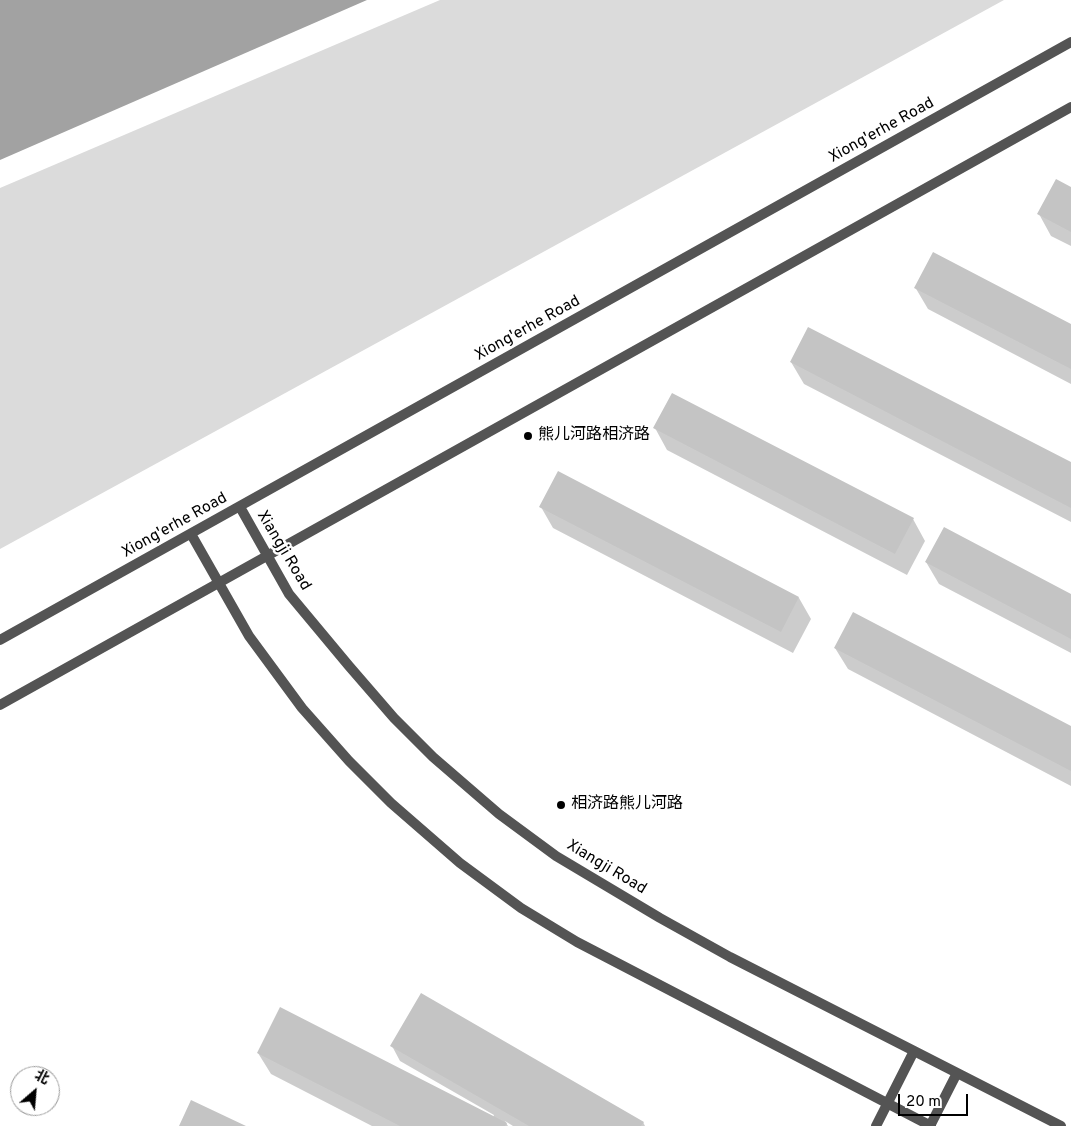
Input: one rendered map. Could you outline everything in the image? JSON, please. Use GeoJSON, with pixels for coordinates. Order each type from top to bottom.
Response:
{"type":"FeatureCollection","features":[{"type":"Feature","properties":{"kind":"street","name":"Xiong'erhe Road"},"geometry":{"type":"LineString","coordinates":[[0,640],[1071,42]]}},
{"type":"Feature","properties":{"kind":"street"},"geometry":{"type":"LineString","coordinates":[[0,705],[1071,108]]}},
{"type":"Feature","properties":{"kind":"street","name":"Xiangji Road"},"geometry":{"type":"LineString","coordinates":[[240,507],[289,594],[394,718],[433,757],[499,814],[556,856],[730,957],[1062,1126]]}},
{"type":"Feature","properties":{"kind":"street"},"geometry":{"type":"LineString","coordinates":[[191,534],[249,636],[302,708],[349,761],[391,803],[460,863],[521,908],[577,942],[930,1126],[957,1073]]}},
{"type":"Feature","properties":{"kind":"street"},"geometry":{"type":"LineString","coordinates":[[876,1126],[914,1051]]}},
{"type":"Feature","properties":{"kind":"shaded area"},"geometry":{"type":"Polygon","coordinates":[[[0,0],[367,0],[0,160],[0,0]]]}},
{"type":"Feature","properties":{"kind":"shaded area"},"geometry":{"type":"Polygon","coordinates":[[[440,0],[1004,0],[0,549],[0,188],[440,0]]]}},
{"type":"Feature","properties":{"kind":"building"},"geometry":{"type":"Polygon","coordinates":[[[1056,179],[1071,187],[1071,232],[1037,214],[1056,179]]]}},
{"type":"Feature","properties":{"kind":"building"},"geometry":{"type":"Polygon","coordinates":[[[933,252],[1071,324],[1071,369],[914,288],[933,252]]]}},
{"type":"Feature","properties":{"kind":"building"},"geometry":{"type":"Polygon","coordinates":[[[808,327],[1071,462],[1071,508],[790,362],[808,327]]]}},
{"type":"Feature","properties":{"kind":"building"},"geometry":{"type":"Polygon","coordinates":[[[672,393],[914,518],[895,554],[653,428],[672,393]]]}},
{"type":"Feature","properties":{"kind":"building"},"geometry":{"type":"Polygon","coordinates":[[[558,471],[799,597],[781,632],[539,507],[558,471]]]}},
{"type":"Feature","properties":{"kind":"building"},"geometry":{"type":"Polygon","coordinates":[[[944,527],[1071,594],[1071,639],[925,562],[944,527]]]}},
{"type":"Feature","properties":{"kind":"building"},"geometry":{"type":"Polygon","coordinates":[[[853,612],[1071,726],[1071,771],[834,648],[853,612]]]}},
{"type":"Feature","properties":{"kind":"building"},"geometry":{"type":"Polygon","coordinates":[[[421,993],[644,1122],[641,1126],[529,1126],[390,1046],[421,993]]]}},
{"type":"Feature","properties":{"kind":"building"},"geometry":{"type":"Polygon","coordinates":[[[280,1007],[507,1123],[505,1126],[400,1126],[257,1053],[280,1007]]]}},
{"type":"Feature","properties":{"kind":"building"},"geometry":{"type":"Polygon","coordinates":[[[191,1100],[246,1126],[179,1126],[191,1100]]]}},
{"type":"Feature","properties":{"kind":"place","name":"熊儿河路相济路"},"geometry":{"type":"Point","coordinates":[528,436]}},
{"type":"Feature","properties":{"kind":"place","name":"相济路熊儿河路"},"geometry":{"type":"Point","coordinates":[561,805]}}]}
